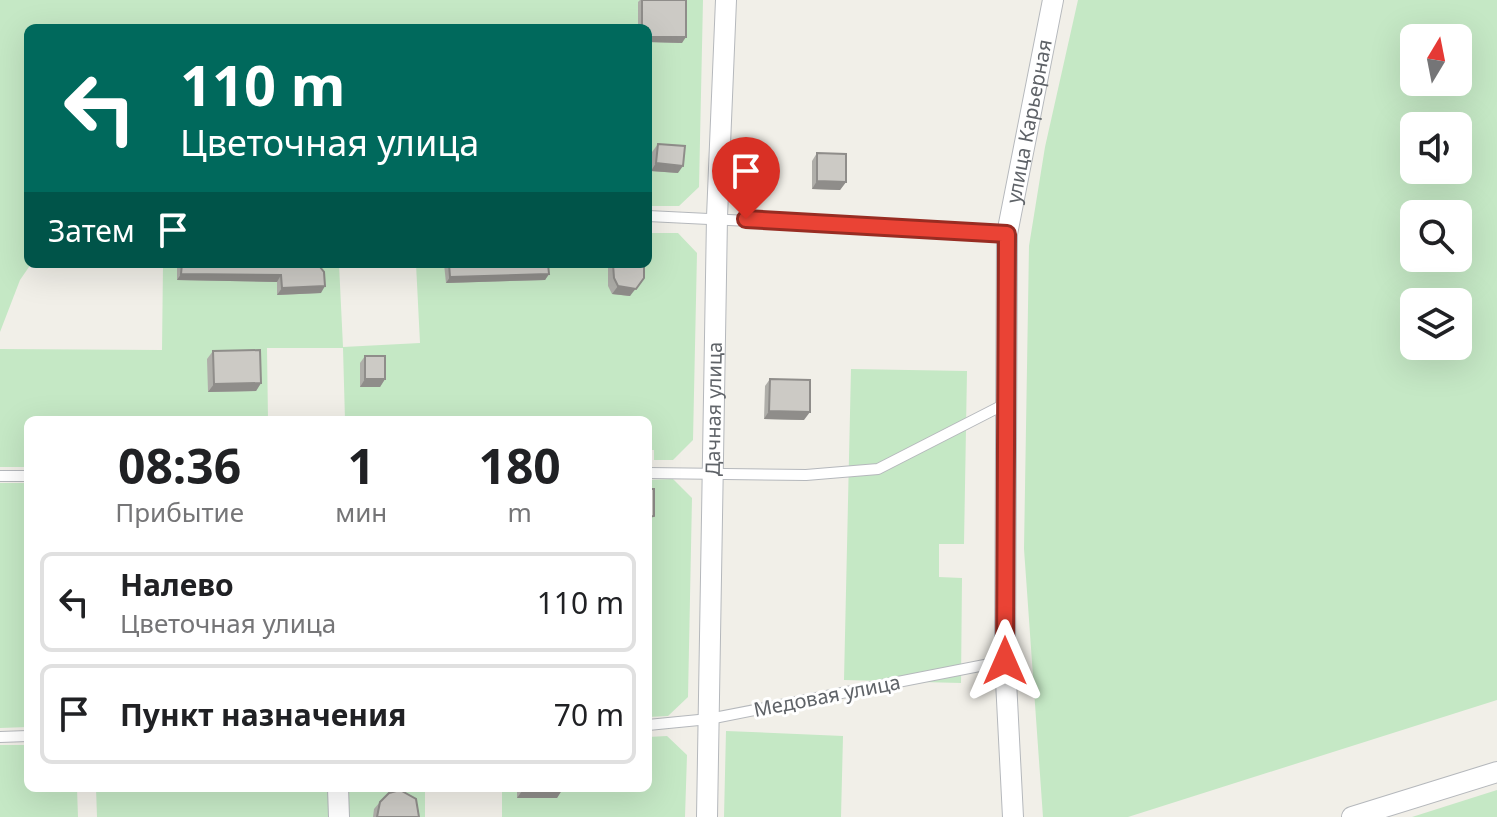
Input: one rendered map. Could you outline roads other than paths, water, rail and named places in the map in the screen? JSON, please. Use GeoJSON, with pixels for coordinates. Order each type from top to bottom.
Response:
{"type":"FeatureCollection","features":[{"type":"Feature","properties":{"kind":"street","name":"Дачная улица"},"geometry":{"type":"LineString","coordinates":[[707,817],[717,217],[726,0]]}},
{"type":"Feature","properties":{"kind":"street","name":"улица Карьерная"},"geometry":{"type":"LineString","coordinates":[[1013,817],[1005,661],[1007,234],[1053,0]]}},
{"type":"Feature","properties":{"kind":"street"},"geometry":{"type":"LineString","coordinates":[[1352,817],[1497,772]]}},
{"type":"Feature","properties":{"kind":"street"},"geometry":{"type":"LineString","coordinates":[[338,792],[339,817]]}},
{"type":"Feature","properties":{"kind":"lane"},"geometry":{"type":"LineString","coordinates":[[652,216],[1007,234]]}},
{"type":"Feature","properties":{"kind":"lane"},"geometry":{"type":"LineString","coordinates":[[652,473],[806,475],[878,469],[1005,404]]}},
{"type":"Feature","properties":{"kind":"lane"},"geometry":{"type":"LineString","coordinates":[[0,476],[24,476]]}},
{"type":"Feature","properties":{"kind":"lane","name":"Медовая улица"},"geometry":{"type":"LineString","coordinates":[[652,725],[709,719],[1005,661]]}},
{"type":"Feature","properties":{"kind":"lane"},"geometry":{"type":"LineString","coordinates":[[0,737],[24,736]]}}]}
